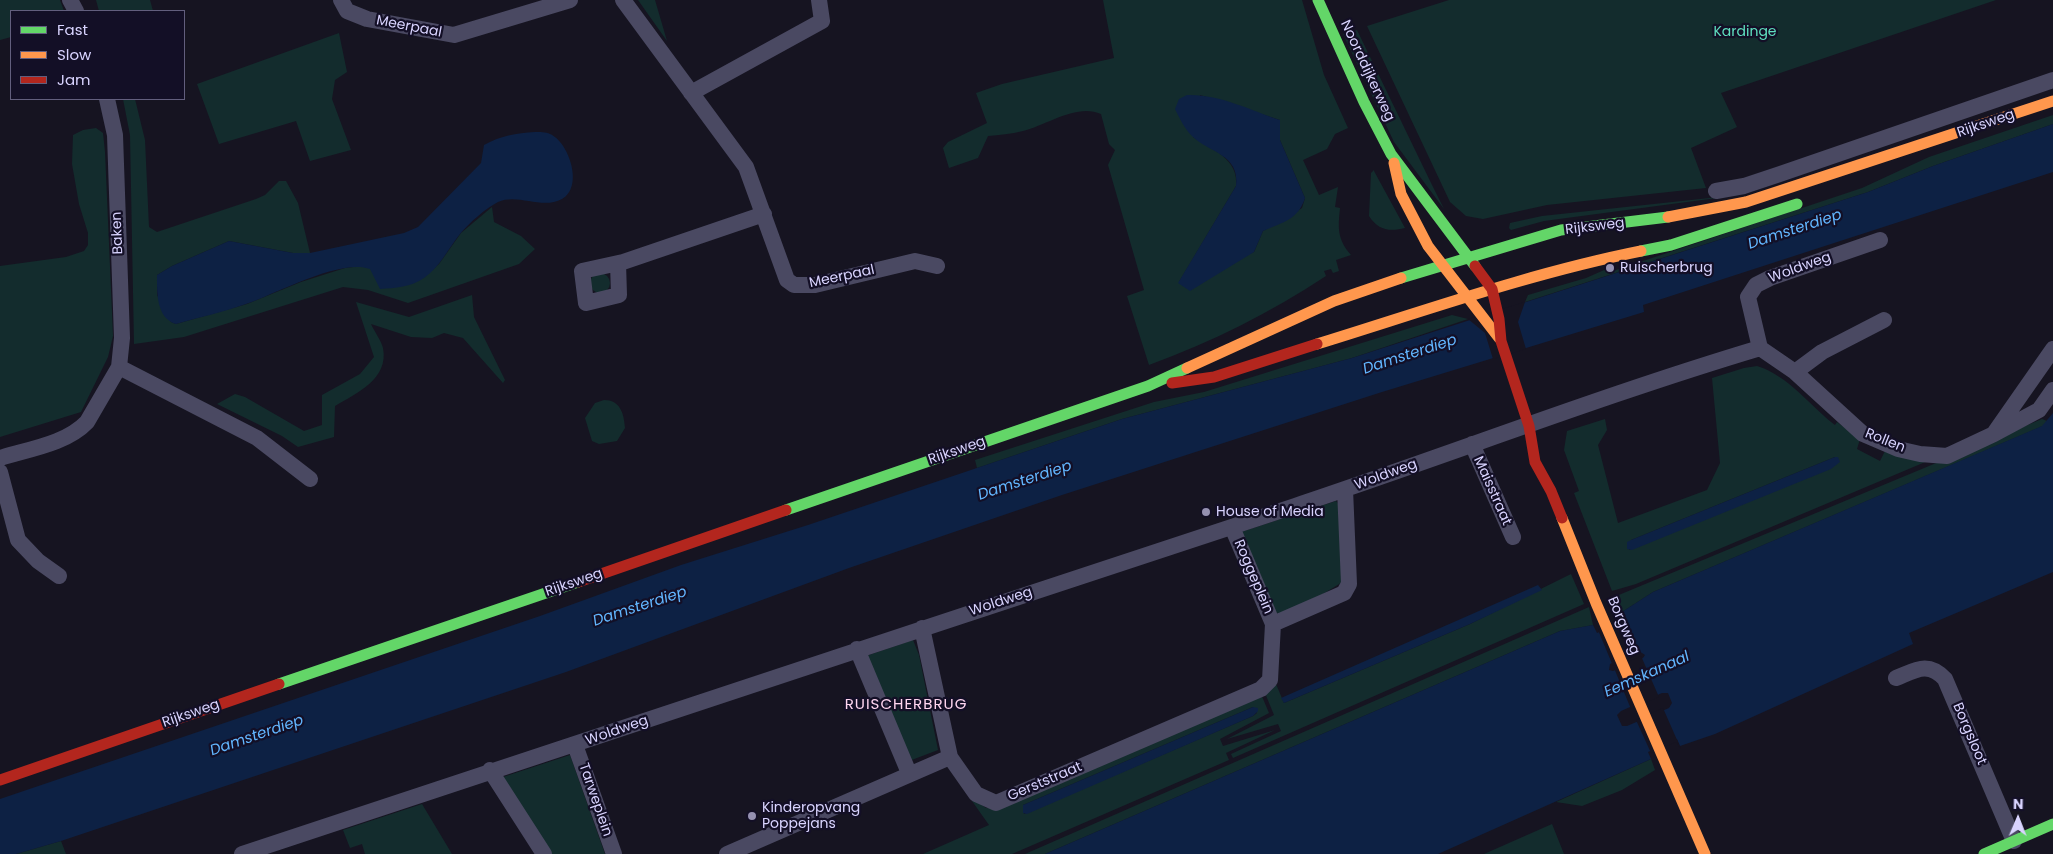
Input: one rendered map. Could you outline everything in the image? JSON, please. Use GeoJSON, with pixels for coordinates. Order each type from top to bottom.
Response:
{"type":"FeatureCollection","features":[{"type":"Feature","properties":{"kind":"main road","name":"Noorddijkerweg"},"geometry":{"type":"LineString","coordinates":[[1318,0],[1360,94],[1391,154],[1492,289]]}},
{"type":"Feature","properties":{"kind":"main road","name":"Rijksweg"},"geometry":{"type":"LineString","coordinates":[[0,780],[1148,386],[1334,301],[1442,264],[1561,230],[1687,214],[1755,198],[1940,140],[2053,101]]}},
{"type":"Feature","properties":{"kind":"main road","name":"Rijksweg"},"geometry":{"type":"LineString","coordinates":[[1915,159],[2053,110]]}},
{"type":"Feature","properties":{"kind":"main road","name":"Noorddijkerweg"},"geometry":{"type":"LineString","coordinates":[[1391,154],[1401,194],[1428,246],[1442,264]]}},
{"type":"Feature","properties":{"kind":"main road"},"geometry":{"type":"LineString","coordinates":[[1755,198],[1780,174]]}},
{"type":"Feature","properties":{"kind":"main road","name":"Rijksweg"},"geometry":{"type":"LineString","coordinates":[[1148,386],[1214,377],[1468,296],[1595,260],[1670,244],[1809,200]]}},
{"type":"Feature","properties":{"kind":"main road","name":"Borgweg"},"geometry":{"type":"LineString","coordinates":[[1442,264],[1501,341]]}},
{"type":"Feature","properties":{"kind":"main road","name":"Borgweg"},"geometry":{"type":"LineString","coordinates":[[1492,289],[1501,341],[1529,426],[1533,458],[1551,491],[1601,615],[1705,854]]}},
{"type":"Feature","properties":{"kind":"main road"},"geometry":{"type":"LineString","coordinates":[[1984,854],[2053,824]]}},
{"type":"Feature","properties":{"kind":"street","name":"Meerpaal"},"geometry":{"type":"LineString","coordinates":[[341,0],[347,11],[368,19],[454,36],[570,0]]}},
{"type":"Feature","properties":{"kind":"street","name":"Meerpaal"},"geometry":{"type":"LineString","coordinates":[[623,0],[746,167],[787,280],[794,285],[815,285],[914,261],[937,266]]}},
{"type":"Feature","properties":{"kind":"street"},"geometry":{"type":"LineString","coordinates":[[692,94],[822,21],[819,0]]}},
{"type":"Feature","properties":{"kind":"street","name":"Rijksweg"},"geometry":{"type":"LineString","coordinates":[[1716,191],[1744,186],[2053,80]]}},
{"type":"Feature","properties":{"kind":"street","name":"Baken"},"geometry":{"type":"LineString","coordinates":[[0,458],[64,438],[80,429],[87,422],[119,367],[122,338],[114,135],[107,100]]}},
{"type":"Feature","properties":{"kind":"street"},"geometry":{"type":"LineString","coordinates":[[1816,161],[1827,194]]}},
{"type":"Feature","properties":{"kind":"street"},"geometry":{"type":"LineString","coordinates":[[618,263],[764,214]]}},
{"type":"Feature","properties":{"kind":"street","name":"Woldweg"},"geometry":{"type":"LineString","coordinates":[[242,854],[280,848],[490,770],[576,745],[857,649],[1232,527],[1472,444],[1760,348],[1748,296],[1756,285],[1770,278],[1880,240]]}},
{"type":"Feature","properties":{"kind":"street"},"geometry":{"type":"LineString","coordinates":[[1760,348],[1795,372],[1822,352],[1884,320]]}},
{"type":"Feature","properties":{"kind":"street"},"geometry":{"type":"LineString","coordinates":[[1994,434],[2053,349]]}},
{"type":"Feature","properties":{"kind":"street"},"geometry":{"type":"LineString","coordinates":[[119,367],[258,438],[310,479]]}},
{"type":"Feature","properties":{"kind":"street","name":"Rollen"},"geometry":{"type":"LineString","coordinates":[[1795,372],[1863,434],[1898,449],[1920,454],[1947,456],[2040,410],[2053,390]]}},
{"type":"Feature","properties":{"kind":"street","name":"Maisstraat"},"geometry":{"type":"LineString","coordinates":[[1472,444],[1513,537]]}},
{"type":"Feature","properties":{"kind":"street"},"geometry":{"type":"LineString","coordinates":[[0,472],[18,540],[38,561],[59,576]]}},
{"type":"Feature","properties":{"kind":"street","name":"Roggeplein"},"geometry":{"type":"LineString","coordinates":[[1232,527],[1273,624],[1344,593],[1349,584],[1345,489]]}},
{"type":"Feature","properties":{"kind":"street","name":"Gerststraat"},"geometry":{"type":"LineString","coordinates":[[950,757],[976,794],[996,803],[1001,801],[1261,689],[1270,680],[1273,624]]}},
{"type":"Feature","properties":{"kind":"street"},"geometry":{"type":"LineString","coordinates":[[727,854],[950,757],[922,628]]}},
{"type":"Feature","properties":{"kind":"street"},"geometry":{"type":"LineString","coordinates":[[857,649],[910,773]]}},
{"type":"Feature","properties":{"kind":"street","name":"Borgsloot"},"geometry":{"type":"LineString","coordinates":[[1896,678],[1923,668],[1937,670],[1945,679],[2014,841]]}},
{"type":"Feature","properties":{"kind":"street","name":"Tarweplein"},"geometry":{"type":"LineString","coordinates":[[576,745],[614,854]]}},
{"type":"Feature","properties":{"kind":"street"},"geometry":{"type":"LineString","coordinates":[[490,770],[544,854]]}},
{"type":"Feature","properties":{"kind":"green space"},"geometry":{"type":"Polygon","coordinates":[[[0,0],[60,0],[64,10],[10,10],[10,37],[0,40],[0,0]]]}},
{"type":"Feature","properties":{"kind":"green space"},"geometry":{"type":"Polygon","coordinates":[[[96,0],[150,0],[153,10],[99,10],[96,0]]]}},
{"type":"Feature","properties":{"kind":"green space"},"geometry":{"type":"Polygon","coordinates":[[[638,0],[655,0],[667,41],[638,0]]]}},
{"type":"Feature","properties":{"kind":"green space"},"geometry":{"type":"Polygon","coordinates":[[[1103,0],[1302,0],[1324,75],[1348,128],[1335,134],[1327,149],[1303,160],[1319,195],[1338,187],[1335,207],[1340,208],[1341,238],[1351,255],[1336,260],[1339,271],[1333,273],[1331,269],[1324,271],[1326,276],[1262,314],[1195,347],[1149,365],[1127,296],[1144,290],[1108,165],[1115,150],[1109,144],[1101,114],[1092,111],[1082,111],[1062,116],[1023,131],[988,136],[978,158],[949,168],[943,148],[948,142],[987,123],[976,93],[1002,84],[1114,58],[1103,0]],[[1200,95],[1193,137],[1216,151],[1229,162],[1236,177],[1236,186],[1179,282],[1254,252],[1263,231],[1302,208],[1305,198],[1280,140],[1280,120],[1200,95]]]}},
{"type":"Feature","properties":{"kind":"green space","name":"Kardinge"},"geometry":{"type":"Polygon","coordinates":[[[1449,0],[1996,0],[1721,93],[1737,127],[1691,148],[1706,188],[1547,205],[1483,219],[1466,216],[1450,202],[1367,26],[1449,0]]]}},
{"type":"Feature","properties":{"kind":"green space"},"geometry":{"type":"Polygon","coordinates":[[[1357,30],[1444,209],[1394,142],[1343,34],[1357,30]]]}},
{"type":"Feature","properties":{"kind":"green space"},"geometry":{"type":"Polygon","coordinates":[[[339,33],[347,72],[335,80],[332,99],[351,150],[310,161],[296,121],[219,144],[197,84],[339,33]]]}},
{"type":"Feature","properties":{"kind":"green space"},"geometry":{"type":"Polygon","coordinates":[[[123,100],[135,100],[145,140],[149,227],[157,232],[256,199],[265,195],[279,181],[286,181],[298,203],[310,253],[293,253],[229,241],[172,266],[157,275],[157,295],[171,322],[176,324],[247,304],[301,282],[345,268],[361,266],[423,278],[439,264],[461,233],[492,207],[494,222],[521,236],[535,249],[519,264],[408,303],[368,290],[343,287],[184,337],[134,344],[130,135],[123,100]]]}},
{"type":"Feature","properties":{"kind":"green space"},"geometry":{"type":"Polygon","coordinates":[[[2053,115],[2053,124],[1933,166],[1868,192],[1525,302],[1528,295],[1586,278],[1611,267],[1613,271],[1862,188],[1929,157],[2053,115]]]}},
{"type":"Feature","properties":{"kind":"green space"},"geometry":{"type":"Polygon","coordinates":[[[96,128],[103,133],[105,152],[113,336],[108,357],[81,412],[0,437],[0,266],[66,257],[84,251],[88,245],[88,233],[79,204],[72,164],[73,135],[83,130],[96,128]]]}},
{"type":"Feature","properties":{"kind":"green space"},"geometry":{"type":"Polygon","coordinates":[[[1374,170],[1405,228],[1384,229],[1372,221],[1369,216],[1371,173],[1374,170]]]}},
{"type":"Feature","properties":{"kind":"green space"},"geometry":{"type":"Polygon","coordinates":[[[1747,194],[1544,221],[1511,230],[1509,228],[1510,223],[1542,216],[1747,194]]]}},
{"type":"Feature","properties":{"kind":"green space"},"geometry":{"type":"Polygon","coordinates":[[[600,273],[607,276],[610,283],[607,290],[600,293],[593,290],[590,283],[593,276],[600,273]]]}},
{"type":"Feature","properties":{"kind":"green space"},"geometry":{"type":"Polygon","coordinates":[[[472,295],[474,317],[505,380],[503,383],[463,338],[444,333],[432,338],[411,337],[371,324],[381,342],[384,359],[376,377],[370,384],[335,406],[334,437],[298,447],[282,436],[217,404],[235,394],[245,397],[304,431],[322,425],[322,395],[360,374],[374,357],[356,302],[409,317],[472,295]]]}},
{"type":"Feature","properties":{"kind":"green space"},"geometry":{"type":"Polygon","coordinates":[[[1452,315],[1468,319],[1352,358],[1122,419],[977,468],[975,460],[1154,402],[1204,392],[1452,315]]]}},
{"type":"Feature","properties":{"kind":"green space"},"geometry":{"type":"Polygon","coordinates":[[[1757,366],[1779,377],[1835,425],[1837,422],[1860,439],[1857,449],[1880,461],[1885,451],[1930,460],[1636,584],[1612,591],[1574,493],[1579,491],[1564,450],[1567,431],[1605,419],[1607,430],[1598,445],[1618,523],[1707,490],[1720,463],[1712,378],[1757,366]],[[1838,457],[1631,540],[1629,550],[1838,457]]]}},
{"type":"Feature","properties":{"kind":"green space"},"geometry":{"type":"Polygon","coordinates":[[[604,400],[614,402],[620,408],[624,417],[625,428],[617,441],[599,444],[592,441],[585,418],[595,403],[604,400]]]}},
{"type":"Feature","properties":{"kind":"green space"},"geometry":{"type":"Polygon","coordinates":[[[2042,419],[2047,421],[2043,426],[1653,592],[1622,612],[1614,597],[2042,419]]]}},
{"type":"Feature","properties":{"kind":"green space"},"geometry":{"type":"Polygon","coordinates":[[[1336,501],[1341,507],[1344,581],[1323,594],[1280,614],[1273,611],[1241,532],[1336,501]]]}},
{"type":"Feature","properties":{"kind":"green space"},"geometry":{"type":"Polygon","coordinates":[[[1571,574],[1584,604],[1233,758],[1231,754],[1281,731],[1278,724],[1227,739],[1274,715],[1265,693],[1276,684],[1284,703],[1470,624],[1571,574]]]}},
{"type":"Feature","properties":{"kind":"green space"},"geometry":{"type":"Polygon","coordinates":[[[1589,607],[1593,625],[1560,631],[1045,854],[1025,854],[1589,607]]]}},
{"type":"Feature","properties":{"kind":"green space"},"geometry":{"type":"Polygon","coordinates":[[[913,640],[919,655],[938,750],[909,761],[866,656],[913,640]]]}},
{"type":"Feature","properties":{"kind":"green space"},"geometry":{"type":"Polygon","coordinates":[[[1261,694],[1269,713],[1220,739],[1223,746],[1275,730],[1226,753],[1229,760],[1012,854],[923,854],[989,825],[972,801],[975,800],[986,808],[995,808],[1261,694]],[[1253,707],[1023,805],[1024,814],[1253,716],[1257,713],[1253,707]]]}},
{"type":"Feature","properties":{"kind":"green space"},"geometry":{"type":"Polygon","coordinates":[[[570,755],[605,854],[552,854],[503,777],[570,755]]]}},
{"type":"Feature","properties":{"kind":"green space"},"geometry":{"type":"Polygon","coordinates":[[[1651,759],[1655,770],[1622,790],[1582,806],[1556,802],[1651,759]]]}},
{"type":"Feature","properties":{"kind":"green space"},"geometry":{"type":"Polygon","coordinates":[[[422,804],[452,854],[365,854],[362,844],[350,848],[343,830],[422,804]]]}},
{"type":"Feature","properties":{"kind":"green space"},"geometry":{"type":"Polygon","coordinates":[[[1552,824],[1564,854],[1484,854],[1552,824]]]}},
{"type":"Feature","properties":{"kind":"green space"},"geometry":{"type":"Polygon","coordinates":[[[61,841],[66,854],[16,854],[61,841]]]}},
{"type":"Feature","properties":{"kind":"water"},"geometry":{"type":"Polygon","coordinates":[[[1187,95],[1199,95],[1223,100],[1280,120],[1280,140],[1305,198],[1294,216],[1263,231],[1254,252],[1190,291],[1178,283],[1236,186],[1236,175],[1233,167],[1222,155],[1199,142],[1182,123],[1175,109],[1179,99],[1187,95]]]}},
{"type":"Feature","properties":{"kind":"water","name":"Damsterdiep"},"geometry":{"type":"Polygon","coordinates":[[[2053,124],[2053,172],[1643,305],[1644,312],[1382,392],[1062,495],[849,568],[566,672],[61,841],[16,854],[0,854],[0,799],[540,616],[681,565],[808,525],[1122,419],[1352,358],[1868,192],[1933,166],[2053,124]]]}},
{"type":"Feature","properties":{"kind":"water"},"geometry":{"type":"Polygon","coordinates":[[[535,132],[550,134],[563,146],[568,155],[573,175],[569,193],[562,199],[554,202],[546,203],[514,199],[498,202],[468,225],[435,269],[419,281],[403,286],[380,289],[370,269],[357,267],[342,268],[308,279],[238,307],[176,324],[169,321],[161,310],[157,275],[172,266],[229,241],[293,253],[310,253],[404,233],[418,227],[481,163],[484,145],[496,139],[535,132]]]}},
{"type":"Feature","properties":{"kind":"water","name":"Eemskanaal"},"geometry":{"type":"Polygon","coordinates":[[[2053,413],[2053,572],[1909,633],[1913,644],[1715,734],[1680,746],[1677,739],[1648,752],[1651,759],[1438,854],[1045,854],[1560,631],[1593,625],[1597,633],[1626,621],[1622,612],[1653,592],[2042,426],[2053,413]],[[1639,651],[1610,664],[1609,670],[1613,671],[1643,658],[1645,655],[1639,651]],[[1662,693],[1621,711],[1617,715],[1622,726],[1627,726],[1669,708],[1672,703],[1668,693],[1662,693]]]}},
{"type":"Feature","properties":{"kind":"water"},"geometry":{"type":"Polygon","coordinates":[[[1838,457],[1840,462],[1831,469],[1632,550],[1627,549],[1627,542],[1631,540],[1838,457]]]}},
{"type":"Feature","properties":{"kind":"water"},"geometry":{"type":"Polygon","coordinates":[[[1538,585],[1542,590],[1470,624],[1284,703],[1281,698],[1538,585]]]}},
{"type":"Feature","properties":{"kind":"water"},"geometry":{"type":"Polygon","coordinates":[[[1253,707],[1258,708],[1258,711],[1253,716],[1027,814],[1023,813],[1023,805],[1253,707]]]}},
{"type":"Feature","properties":{"kind":"pier"},"geometry":{"type":"Polygon","coordinates":[[[1525,302],[1518,322],[1526,349],[1493,359],[1485,333],[1468,319],[1525,302]]]}},
{"type":"Feature","properties":{"kind":"pier"},"geometry":{"type":"Polygon","coordinates":[[[1620,610],[1640,654],[1613,666],[1598,630],[1622,619],[1620,610]]]}},
{"type":"Feature","properties":{"kind":"pier"},"geometry":{"type":"Polygon","coordinates":[[[1641,656],[1659,697],[1631,709],[1614,668],[1641,656]]]}},
{"type":"Feature","properties":{"kind":"pier"},"geometry":{"type":"Polygon","coordinates":[[[1663,708],[1681,749],[1676,742],[1651,753],[1636,720],[1663,708]]]}},
{"type":"Feature","properties":{"kind":"traffic: fast"},"geometry":{"type":"LineString","coordinates":[[1318,0],[1364,102],[1391,154],[1475,266]]}},
{"type":"Feature","properties":{"kind":"traffic: fast"},"geometry":{"type":"LineString","coordinates":[[1641,251],[1671,245],[1797,204]]}},
{"type":"Feature","properties":{"kind":"traffic: fast"},"geometry":{"type":"LineString","coordinates":[[1401,278],[1561,230],[1668,217]]}},
{"type":"Feature","properties":{"kind":"traffic: fast"},"geometry":{"type":"LineString","coordinates":[[786,510],[1148,386],[1187,368]]}},
{"type":"Feature","properties":{"kind":"traffic: fast"},"geometry":{"type":"LineString","coordinates":[[279,684],[578,582]]}},
{"type":"Feature","properties":{"kind":"traffic: fast"},"geometry":{"type":"LineString","coordinates":[[1984,854],[2053,824]]}},
{"type":"Feature","properties":{"kind":"traffic: slow"},"geometry":{"type":"LineString","coordinates":[[1668,217],[1746,202],[2053,101]]}},
{"type":"Feature","properties":{"kind":"traffic: slow"},"geometry":{"type":"LineString","coordinates":[[1394,163],[1401,194],[1428,246],[1499,338]]}},
{"type":"Feature","properties":{"kind":"traffic: slow"},"geometry":{"type":"LineString","coordinates":[[1317,344],[1518,281],[1641,251]]}},
{"type":"Feature","properties":{"kind":"traffic: slow"},"geometry":{"type":"LineString","coordinates":[[1187,368],[1334,301],[1401,278]]}},
{"type":"Feature","properties":{"kind":"traffic: slow"},"geometry":{"type":"LineString","coordinates":[[1562,518],[1596,603],[1705,854]]}},
{"type":"Feature","properties":{"kind":"traffic: jam"},"geometry":{"type":"LineString","coordinates":[[1475,266],[1492,289],[1499,319],[1501,341],[1529,426],[1535,462],[1551,491],[1562,518]]}},
{"type":"Feature","properties":{"kind":"traffic: jam"},"geometry":{"type":"LineString","coordinates":[[1172,383],[1214,377],[1317,344]]}},
{"type":"Feature","properties":{"kind":"traffic: jam"},"geometry":{"type":"LineString","coordinates":[[578,582],[786,510]]}},
{"type":"Feature","properties":{"kind":"traffic: jam"},"geometry":{"type":"LineString","coordinates":[[0,780],[279,684]]}},
{"type":"Feature","properties":{"kind":"place","name":"Ruischerbrug"},"geometry":{"type":"Point","coordinates":[1610,268]}},
{"type":"Feature","properties":{"kind":"place","name":"House of Media"},"geometry":{"type":"Point","coordinates":[1206,512]}},
{"type":"Feature","properties":{"kind":"place","name":"Kinderopvang Poppejans"},"geometry":{"type":"Point","coordinates":[752,816]}},
{"type":"Feature","properties":{"kind":"district","name":"RUISCHERBRUG"},"geometry":{"type":"Point","coordinates":[906,705]}}]}
